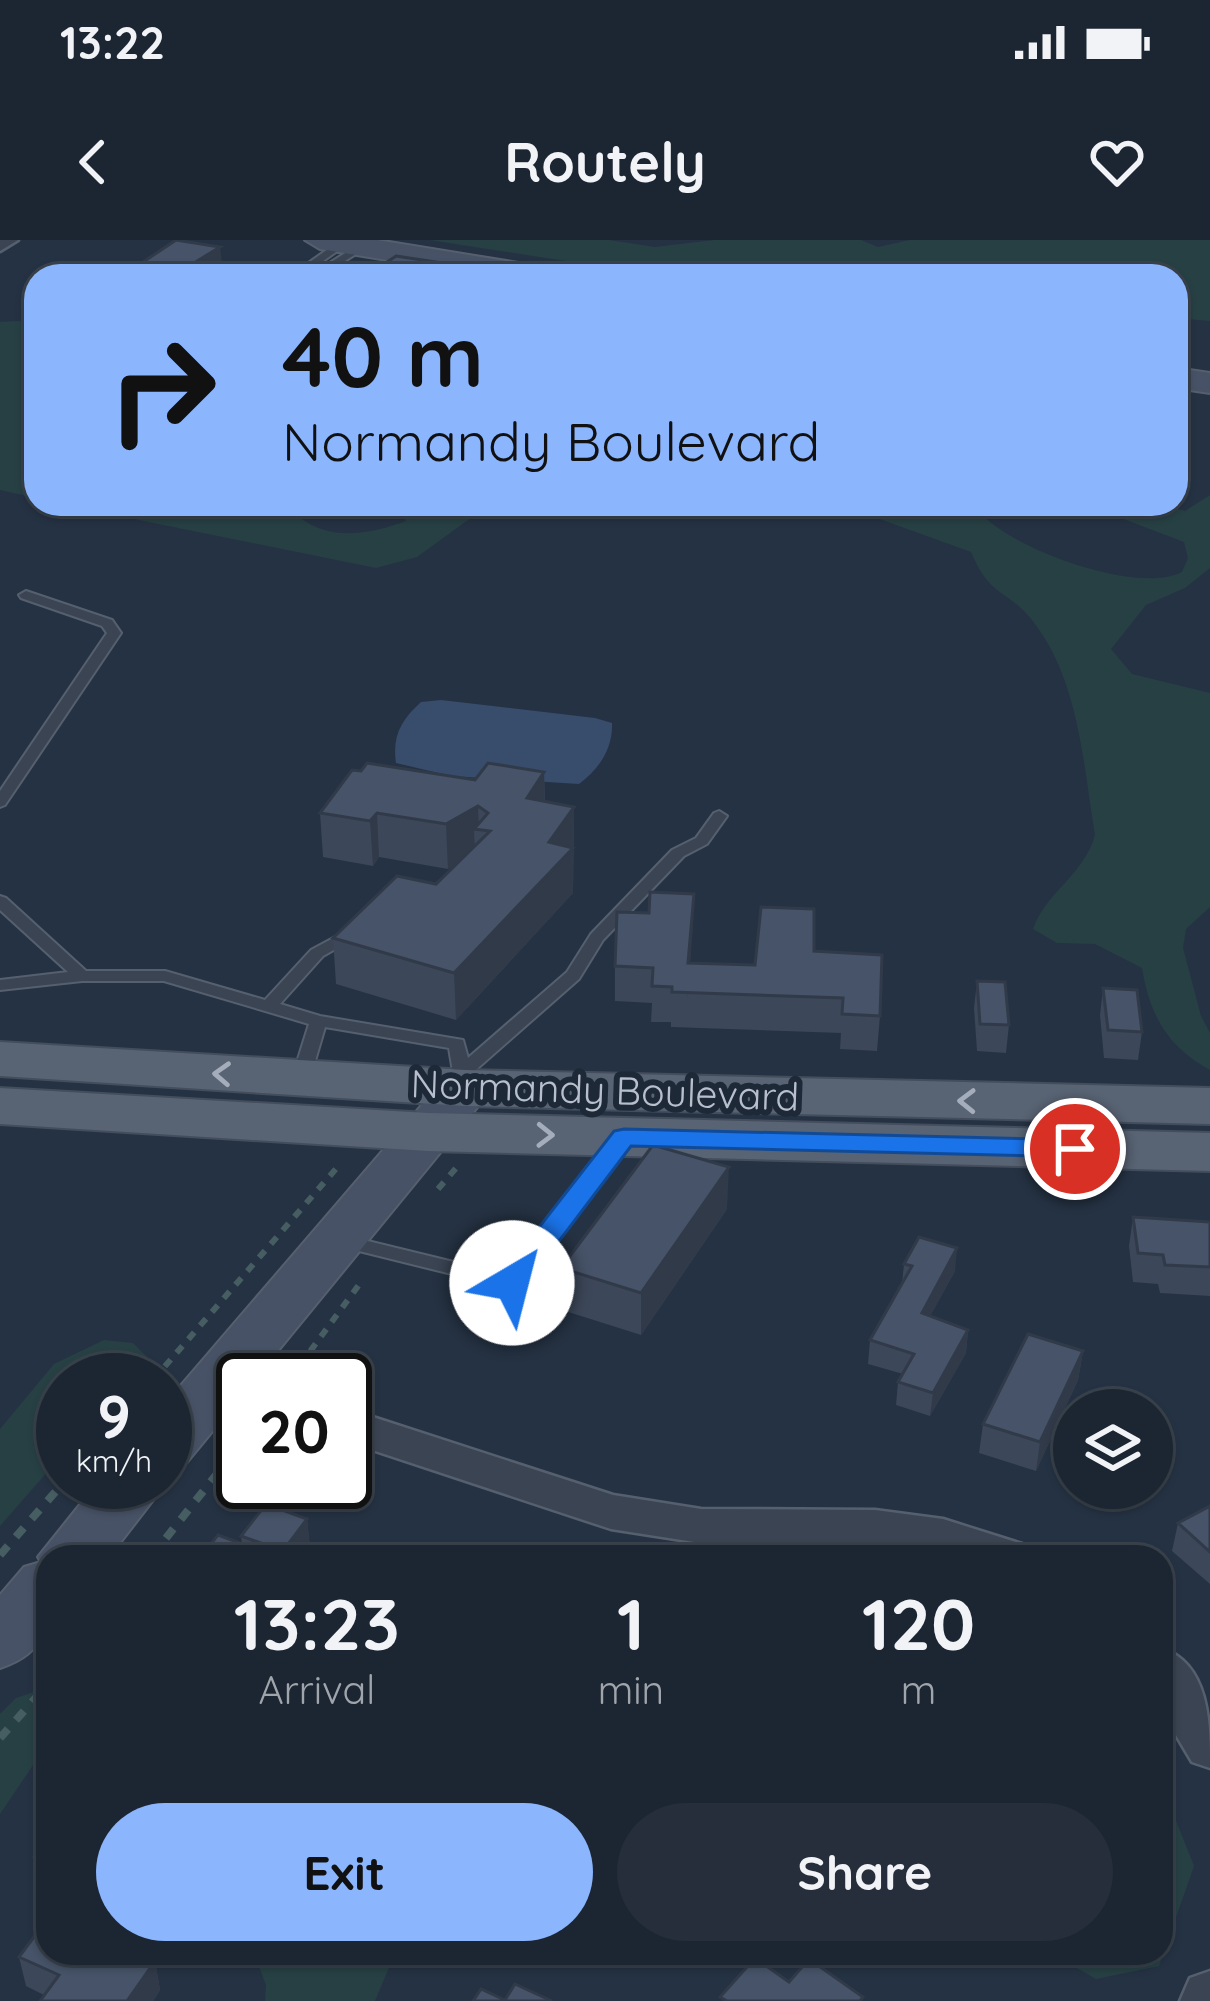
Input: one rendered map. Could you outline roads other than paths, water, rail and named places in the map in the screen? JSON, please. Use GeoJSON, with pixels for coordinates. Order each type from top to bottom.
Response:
{"type":"FeatureCollection","features":[{"type":"Feature","properties":{"kind":"main road","name":"Normandy Boulevard"},"geometry":{"type":"LineString","coordinates":[[0,1059],[301,1078],[452,1098],[624,1137],[1210,1152]]}},
{"type":"Feature","properties":{"kind":"main road","name":"Normandy Boulevard"},"geometry":{"type":"LineString","coordinates":[[0,1106],[452,1098],[1210,1106]]}},
{"type":"Feature","properties":{"kind":"street"},"geometry":{"type":"LineString","coordinates":[[341,244],[467,264]]}},
{"type":"Feature","properties":{"kind":"street"},"geometry":{"type":"LineString","coordinates":[[255,1353],[452,1098]]}},
{"type":"Feature","properties":{"kind":"street"},"geometry":{"type":"LineString","coordinates":[[192,1421],[216,1400]]}},
{"type":"Feature","properties":{"kind":"street"},"geometry":{"type":"LineString","coordinates":[[372,1433],[611,1512],[701,1526],[875,1527],[968,1545]]}},
{"type":"Feature","properties":{"kind":"street"},"geometry":{"type":"LineString","coordinates":[[81,1545],[112,1509]]}},
{"type":"Feature","properties":{"kind":"street"},"geometry":{"type":"LineString","coordinates":[[0,1642],[36,1599]]}},
{"type":"Feature","properties":{"kind":"street"},"geometry":{"type":"LineString","coordinates":[[1173,1686],[1209,1745]]}},
{"type":"Feature","properties":{"kind":"lane"},"geometry":{"type":"LineString","coordinates":[[312,264],[341,244]]}},
{"type":"Feature","properties":{"kind":"lane"},"geometry":{"type":"LineString","coordinates":[[0,802],[114,633],[107,623],[26,595]]}},
{"type":"Feature","properties":{"kind":"lane"},"geometry":{"type":"LineString","coordinates":[[452,1098],[573,975],[597,937],[678,853],[702,842],[719,816]]}},
{"type":"Feature","properties":{"kind":"lane"},"geometry":{"type":"LineString","coordinates":[[0,902],[82,976]]}},
{"type":"Feature","properties":{"kind":"lane"},"geometry":{"type":"LineString","coordinates":[[269,1006],[317,953],[365,926]]}},
{"type":"Feature","properties":{"kind":"lane"},"geometry":{"type":"LineString","coordinates":[[0,985],[82,976],[165,976],[318,1021],[457,1044],[452,1098]]}},
{"type":"Feature","properties":{"kind":"lane"},"geometry":{"type":"LineString","coordinates":[[301,1078],[318,1021]]}},
{"type":"Feature","properties":{"kind":"lane"},"geometry":{"type":"LineString","coordinates":[[338,1240],[512,1283],[624,1137]]}},
{"type":"Feature","properties":{"kind":"water"},"geometry":{"type":"Polygon","coordinates":[[[441,700],[595,718],[612,723],[610,741],[598,765],[579,784],[451,776],[396,763],[395,745],[403,722],[421,702],[441,700]]]}}]}
